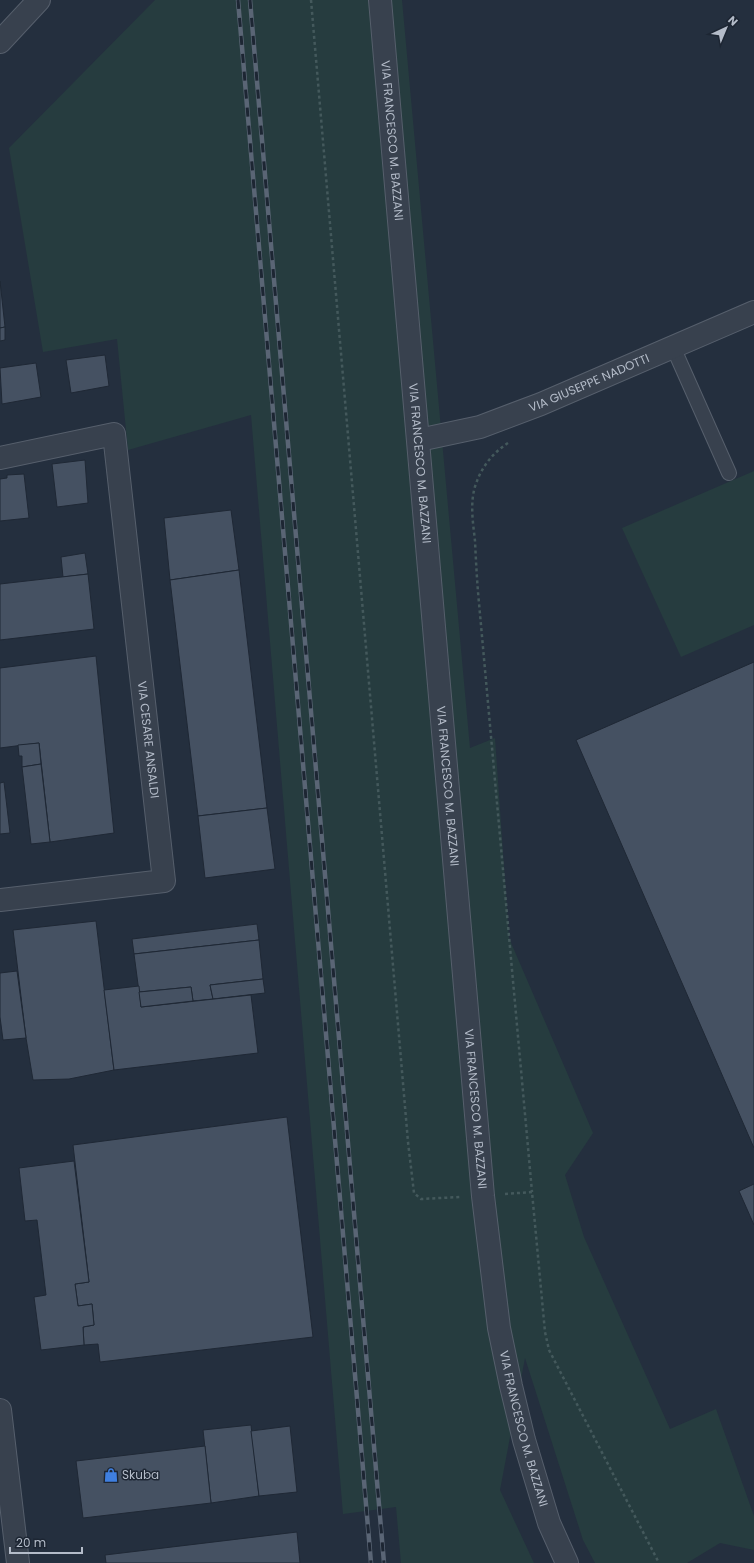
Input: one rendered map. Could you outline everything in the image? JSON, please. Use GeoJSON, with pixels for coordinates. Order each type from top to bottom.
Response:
{"type":"FeatureCollection","features":[{"type":"Feature","properties":{"kind":"street"},"geometry":{"type":"LineString","coordinates":[[0,42],[39,0]]}},
{"type":"Feature","properties":{"kind":"street","name":"VIA FRANCESCO M. BAZZANI"},"geometry":{"type":"LineString","coordinates":[[380,0],[483,1196],[499,1328],[511,1386],[524,1440],[549,1523],[567,1563]]}},
{"type":"Feature","properties":{"kind":"street","name":"VIA GIUSEPPE NADOTTI"},"geometry":{"type":"LineString","coordinates":[[419,440],[480,427],[541,404],[754,312]]}},
{"type":"Feature","properties":{"kind":"street","name":"VIA CESARE ANSALDI"},"geometry":{"type":"LineString","coordinates":[[0,458],[114,434],[164,881],[0,900]]}},
{"type":"Feature","properties":{"kind":"street"},"geometry":{"type":"LineString","coordinates":[[0,1410],[18,1563]]}},
{"type":"Feature","properties":{"kind":"lane"},"geometry":{"type":"LineString","coordinates":[[673,347],[729,473]]}},
{"type":"Feature","properties":{"kind":"path"},"geometry":{"type":"LineString","coordinates":[[311,0],[407,1134],[414,1193],[421,1199],[532,1192]]}},
{"type":"Feature","properties":{"kind":"path"},"geometry":{"type":"LineString","coordinates":[[510,442],[500,448],[486,463],[477,481],[473,495],[472,511],[545,1332],[549,1350],[659,1563]]}},
{"type":"Feature","properties":{"kind":"green space"},"geometry":{"type":"Polygon","coordinates":[[[155,0],[402,0],[470,748],[495,738],[509,938],[593,1133],[565,1175],[584,1237],[670,1429],[716,1409],[754,1516],[754,1550],[720,1543],[687,1563],[595,1563],[583,1540],[525,1358],[500,1490],[534,1563],[401,1563],[396,1507],[343,1514],[251,415],[128,450],[117,339],[43,352],[9,148],[155,0]]]}},
{"type":"Feature","properties":{"kind":"green space"},"geometry":{"type":"Polygon","coordinates":[[[754,471],[754,625],[681,657],[622,528],[754,471]]]}},
{"type":"Feature","properties":{"kind":"building"},"geometry":{"type":"Polygon","coordinates":[[[0,281],[5,327],[0,328],[0,281]]]}},
{"type":"Feature","properties":{"kind":"building"},"geometry":{"type":"Polygon","coordinates":[[[5,327],[5,340],[0,341],[0,328],[5,327]]]}},
{"type":"Feature","properties":{"kind":"building"},"geometry":{"type":"Polygon","coordinates":[[[105,355],[109,386],[71,393],[66,360],[105,355]]]}},
{"type":"Feature","properties":{"kind":"building"},"geometry":{"type":"Polygon","coordinates":[[[36,363],[41,397],[2,404],[0,368],[36,363]]]}},
{"type":"Feature","properties":{"kind":"building"},"geometry":{"type":"Polygon","coordinates":[[[85,460],[88,503],[57,507],[52,464],[85,460]]]}},
{"type":"Feature","properties":{"kind":"building"},"geometry":{"type":"Polygon","coordinates":[[[24,474],[29,518],[0,521],[0,479],[7,478],[7,475],[24,474]]]}},
{"type":"Feature","properties":{"kind":"building"},"geometry":{"type":"Polygon","coordinates":[[[231,510],[239,570],[170,580],[164,518],[231,510]]]}},
{"type":"Feature","properties":{"kind":"building"},"geometry":{"type":"Polygon","coordinates":[[[85,553],[88,574],[63,577],[61,557],[85,553]]]}},
{"type":"Feature","properties":{"kind":"building"},"geometry":{"type":"Polygon","coordinates":[[[239,570],[267,808],[198,816],[170,580],[239,570]]]}},
{"type":"Feature","properties":{"kind":"building"},"geometry":{"type":"Polygon","coordinates":[[[88,574],[94,629],[0,640],[0,584],[88,574]]]}},
{"type":"Feature","properties":{"kind":"building"},"geometry":{"type":"Polygon","coordinates":[[[96,656],[114,833],[50,842],[39,743],[0,748],[0,668],[96,656]]]}},
{"type":"Feature","properties":{"kind":"building"},"geometry":{"type":"Polygon","coordinates":[[[754,662],[754,1148],[576,740],[754,662]]]}},
{"type":"Feature","properties":{"kind":"building"},"geometry":{"type":"Polygon","coordinates":[[[39,743],[41,764],[22,767],[22,756],[19,756],[18,745],[39,743]]]}},
{"type":"Feature","properties":{"kind":"building"},"geometry":{"type":"Polygon","coordinates":[[[41,764],[50,842],[31,844],[22,767],[41,764]]]}},
{"type":"Feature","properties":{"kind":"building"},"geometry":{"type":"Polygon","coordinates":[[[4,782],[10,833],[0,834],[0,783],[4,782]]]}},
{"type":"Feature","properties":{"kind":"building"},"geometry":{"type":"Polygon","coordinates":[[[267,808],[275,869],[205,878],[198,816],[267,808]]]}},
{"type":"Feature","properties":{"kind":"building"},"geometry":{"type":"Polygon","coordinates":[[[96,921],[114,1070],[69,1079],[33,1080],[26,1038],[13,930],[96,921]]]}},
{"type":"Feature","properties":{"kind":"building"},"geometry":{"type":"Polygon","coordinates":[[[257,924],[259,940],[134,954],[132,939],[257,924]]]}},
{"type":"Feature","properties":{"kind":"building"},"geometry":{"type":"Polygon","coordinates":[[[259,940],[263,979],[210,985],[213,999],[193,1001],[191,987],[139,992],[134,954],[259,940]]]}},
{"type":"Feature","properties":{"kind":"building"},"geometry":{"type":"Polygon","coordinates":[[[17,971],[26,1038],[3,1040],[0,1017],[0,973],[17,971]]]}},
{"type":"Feature","properties":{"kind":"building"},"geometry":{"type":"Polygon","coordinates":[[[263,979],[265,993],[213,999],[210,985],[263,979]]]}},
{"type":"Feature","properties":{"kind":"building"},"geometry":{"type":"Polygon","coordinates":[[[139,986],[141,1007],[251,995],[258,1053],[114,1070],[104,990],[139,986]]]}},
{"type":"Feature","properties":{"kind":"building"},"geometry":{"type":"Polygon","coordinates":[[[191,987],[193,1001],[141,1007],[139,992],[191,987]]]}},
{"type":"Feature","properties":{"kind":"building"},"geometry":{"type":"Polygon","coordinates":[[[287,1117],[313,1337],[100,1362],[98,1344],[84,1345],[83,1327],[94,1325],[92,1304],[78,1306],[75,1284],[89,1282],[73,1145],[287,1117]]]}},
{"type":"Feature","properties":{"kind":"building"},"geometry":{"type":"Polygon","coordinates":[[[74,1161],[89,1282],[75,1284],[78,1306],[92,1304],[94,1325],[83,1327],[84,1345],[41,1350],[34,1297],[46,1295],[37,1220],[25,1221],[19,1168],[74,1161]]]}},
{"type":"Feature","properties":{"kind":"building"},"geometry":{"type":"Polygon","coordinates":[[[754,1184],[754,1225],[739,1191],[754,1184]]]}},
{"type":"Feature","properties":{"kind":"building"},"geometry":{"type":"Polygon","coordinates":[[[251,1425],[259,1496],[211,1503],[203,1430],[251,1425]]]}},
{"type":"Feature","properties":{"kind":"building"},"geometry":{"type":"Polygon","coordinates":[[[290,1426],[297,1492],[259,1496],[251,1431],[290,1426]]]}},
{"type":"Feature","properties":{"kind":"building"},"geometry":{"type":"Polygon","coordinates":[[[205,1446],[211,1503],[83,1518],[76,1461],[205,1446]]]}},
{"type":"Feature","properties":{"kind":"building"},"geometry":{"type":"Polygon","coordinates":[[[297,1532],[300,1563],[106,1563],[105,1555],[297,1532]]]}},
{"type":"Feature","properties":{"kind":"railway"},"geometry":{"type":"LineString","coordinates":[[238,0],[371,1563]]}},
{"type":"Feature","properties":{"kind":"railway"},"geometry":{"type":"LineString","coordinates":[[250,0],[384,1563]]}},
{"type":"Feature","properties":{"kind":"place","name":"Skuba"},"geometry":{"type":"Point","coordinates":[111,1475]}}]}
